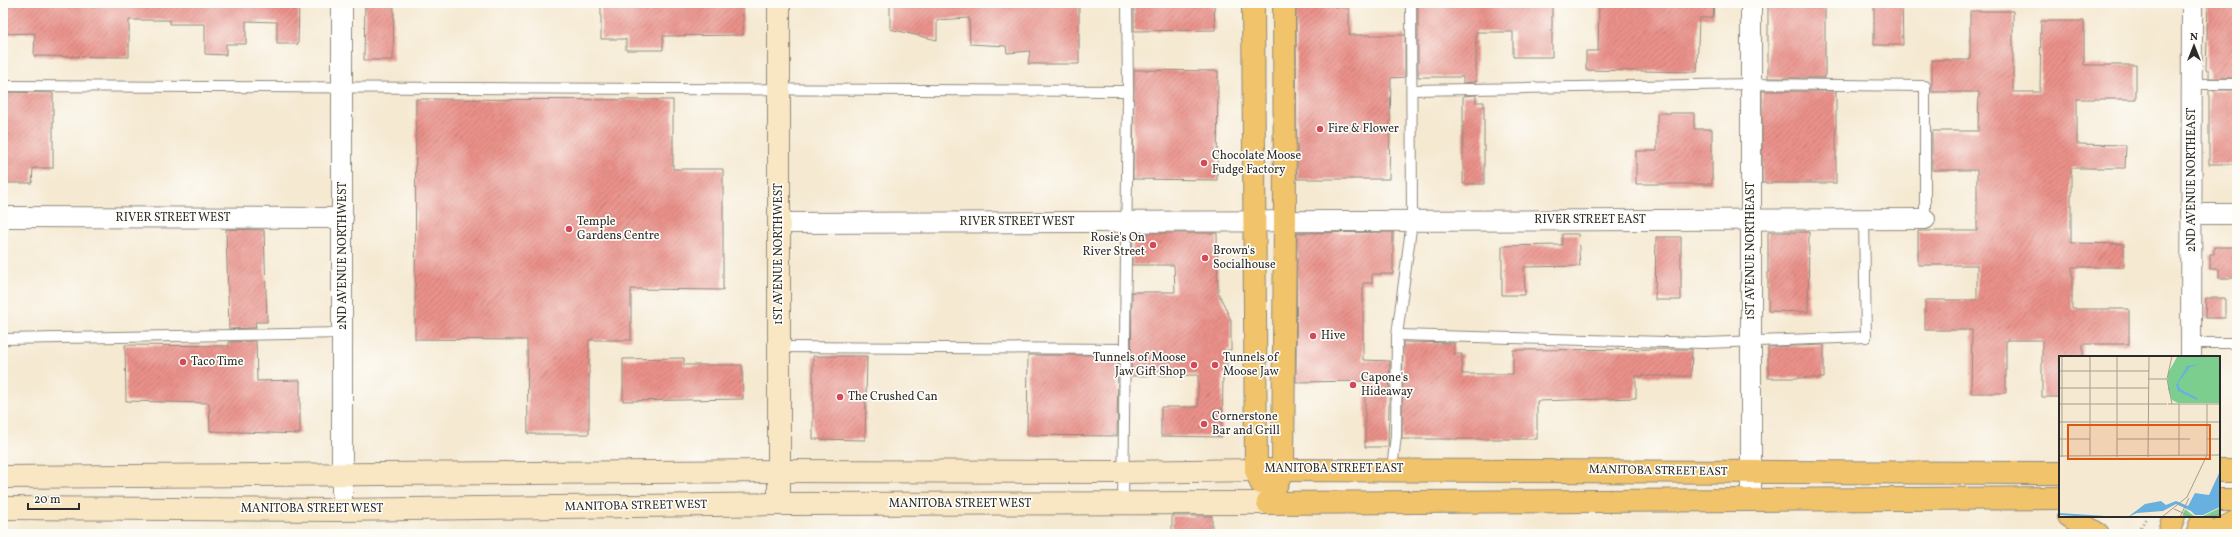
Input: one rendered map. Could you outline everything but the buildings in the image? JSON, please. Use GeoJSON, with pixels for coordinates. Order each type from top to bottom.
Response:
{"type":"FeatureCollection","features":[{"type":"Feature","properties":{"kind":"main road","name":"1ST AVENUE NORTHWEST"},"geometry":{"type":"LineString","coordinates":[[779,3],[779,504]]}},
{"type":"Feature","properties":{"kind":"main road"},"geometry":{"type":"LineString","coordinates":[[1253,3],[1256,221],[1256,470],[1268,503]]}},
{"type":"Feature","properties":{"kind":"main road"},"geometry":{"type":"LineString","coordinates":[[1268,503],[1283,470],[1285,221],[1284,3]]}},
{"type":"Feature","properties":{"kind":"main road","name":"MANITOBA STREET EAST"},"geometry":{"type":"LineString","coordinates":[[1256,470],[1392,469],[2059,473]]}},
{"type":"Feature","properties":{"kind":"main road"},"geometry":{"type":"LineString","coordinates":[[3,477],[779,471],[1123,472],[1256,470]]}},
{"type":"Feature","properties":{"kind":"main road"},"geometry":{"type":"LineString","coordinates":[[2220,471],[2237,471]]}},
{"type":"Feature","properties":{"kind":"main road"},"geometry":{"type":"LineString","coordinates":[[2025,498],[2059,512]]}},
{"type":"Feature","properties":{"kind":"main road"},"geometry":{"type":"LineString","coordinates":[[1268,503],[2059,498]]}},
{"type":"Feature","properties":{"kind":"main road"},"geometry":{"type":"LineString","coordinates":[[2220,500],[2237,500]]}},
{"type":"Feature","properties":{"kind":"main road","name":"MANITOBA STREET WEST"},"geometry":{"type":"LineString","coordinates":[[3,508],[342,510],[779,504],[1268,503]]}},
{"type":"Feature","properties":{"kind":"main road"},"geometry":{"type":"LineString","coordinates":[[2071,517],[2098,534]]}},
{"type":"Feature","properties":{"kind":"main road"},"geometry":{"type":"LineString","coordinates":[[2168,534],[2174,517]]}},
{"type":"Feature","properties":{"kind":"main road"},"geometry":{"type":"LineString","coordinates":[[2197,534],[2203,517]]}},
{"type":"Feature","properties":{"kind":"main road"},"geometry":{"type":"LineString","coordinates":[[2213,534],[2237,521]]}},
{"type":"Feature","properties":{"kind":"street","name":"2ND AVENUE NORTHWEST"},"geometry":{"type":"LineString","coordinates":[[342,3],[342,510]]}},
{"type":"Feature","properties":{"kind":"street","name":"1ST AVENUE NORTHEAST"},"geometry":{"type":"LineString","coordinates":[[1751,3],[1751,499]]}},
{"type":"Feature","properties":{"kind":"street","name":"2ND AVENUE NORTHEAST"},"geometry":{"type":"LineString","coordinates":[[2191,350],[2192,3]]}},
{"type":"Feature","properties":{"kind":"street"},"geometry":{"type":"LineString","coordinates":[[2191,214],[2237,214]]}},
{"type":"Feature","properties":{"kind":"street","name":"RIVER STREET WEST"},"geometry":{"type":"LineString","coordinates":[[3,217],[343,218]]}},
{"type":"Feature","properties":{"kind":"street","name":"RIVER STREET EAST"},"geometry":{"type":"LineString","coordinates":[[1256,221],[1925,219]]}},
{"type":"Feature","properties":{"kind":"street","name":"RIVER STREET WEST"},"geometry":{"type":"LineString","coordinates":[[779,222],[1256,221]]}},
{"type":"Feature","properties":{"kind":"lane"},"geometry":{"type":"LineString","coordinates":[[1123,504],[1128,91],[1127,3]]}},
{"type":"Feature","properties":{"kind":"lane"},"geometry":{"type":"LineString","coordinates":[[1392,469],[1396,435],[1397,336],[1412,221],[1411,3]]}},
{"type":"Feature","properties":{"kind":"lane"},"geometry":{"type":"LineString","coordinates":[[1412,90],[1751,84],[1925,86],[1925,219]]}},
{"type":"Feature","properties":{"kind":"lane"},"geometry":{"type":"LineString","coordinates":[[2192,84],[2237,84]]}},
{"type":"Feature","properties":{"kind":"lane"},"geometry":{"type":"LineString","coordinates":[[3,86],[1128,91]]}},
{"type":"Feature","properties":{"kind":"lane"},"geometry":{"type":"LineString","coordinates":[[1397,336],[1705,342],[1751,339],[1866,337],[1864,219]]}},
{"type":"Feature","properties":{"kind":"lane"},"geometry":{"type":"LineString","coordinates":[[3,339],[343,333]]}},
{"type":"Feature","properties":{"kind":"lane"},"geometry":{"type":"LineString","coordinates":[[2191,350],[2237,343]]}},
{"type":"Feature","properties":{"kind":"lane"},"geometry":{"type":"LineString","coordinates":[[779,347],[1125,349]]}},
{"type":"Feature","properties":{"kind":"path"},"geometry":{"type":"LineString","coordinates":[[2137,534],[2146,518]]}},
{"type":"Feature","properties":{"kind":"place","name":"Fire & Flower"},"geometry":{"type":"Point","coordinates":[1320,129]}},
{"type":"Feature","properties":{"kind":"place","name":"Chocolate Moose Fudge Factory"},"geometry":{"type":"Point","coordinates":[1204,163]}},
{"type":"Feature","properties":{"kind":"place","name":"Temple Gardens Centre"},"geometry":{"type":"Point","coordinates":[569,229]}},
{"type":"Feature","properties":{"kind":"place","name":"Rosie's On River Street"},"geometry":{"type":"Point","coordinates":[1153,245]}},
{"type":"Feature","properties":{"kind":"place","name":"Brown's Socialhouse"},"geometry":{"type":"Point","coordinates":[1205,258]}},
{"type":"Feature","properties":{"kind":"place","name":"Hive"},"geometry":{"type":"Point","coordinates":[1313,336]}},
{"type":"Feature","properties":{"kind":"place","name":"Taco Time"},"geometry":{"type":"Point","coordinates":[183,362]}},
{"type":"Feature","properties":{"kind":"place","name":"Tunnels of Moose Jaw Gift Shop"},"geometry":{"type":"Point","coordinates":[1194,365]}},
{"type":"Feature","properties":{"kind":"place","name":"Tunnels of Moose Jaw"},"geometry":{"type":"Point","coordinates":[1215,365]}},
{"type":"Feature","properties":{"kind":"place","name":"Capone's Hideaway"},"geometry":{"type":"Point","coordinates":[1353,385]}},
{"type":"Feature","properties":{"kind":"place","name":"The Crushed Can"},"geometry":{"type":"Point","coordinates":[840,397]}},
{"type":"Feature","properties":{"kind":"place","name":"Cornerstone Bar and Grill"},"geometry":{"type":"Point","coordinates":[1204,424]}}]}
